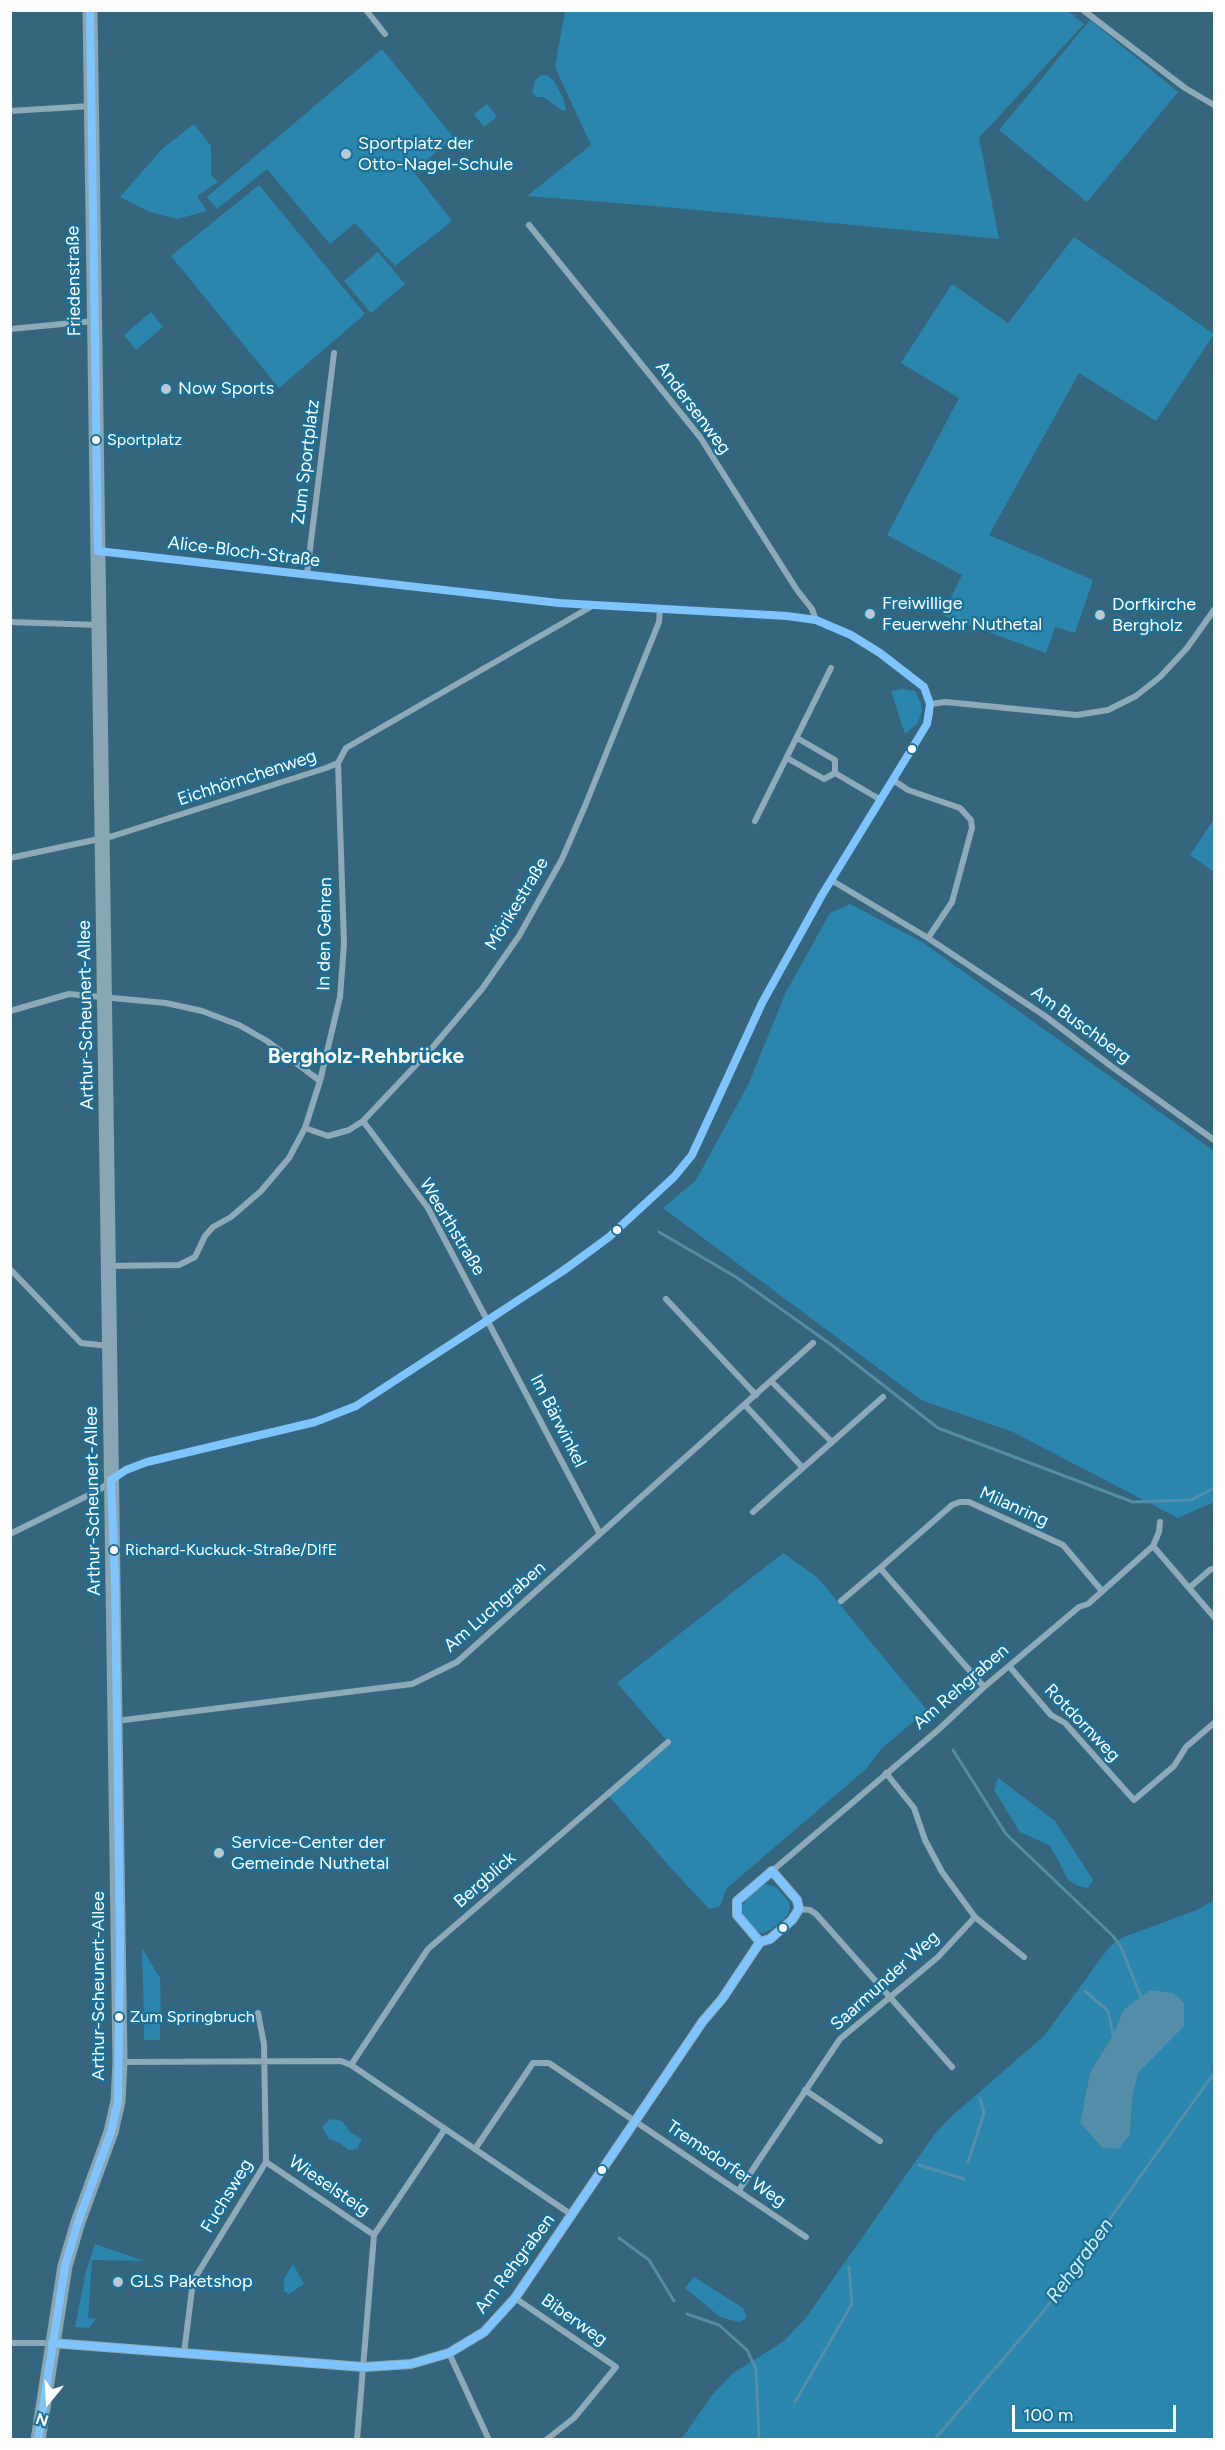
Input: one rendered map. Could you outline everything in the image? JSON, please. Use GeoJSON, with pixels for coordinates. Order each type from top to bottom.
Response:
{"type":"FeatureCollection","features":[{"type":"Feature","properties":{"kind":"main road","name":"Friedenstraße"},"geometry":{"type":"LineString","coordinates":[[90,10],[98,551]]}},
{"type":"Feature","properties":{"kind":"main road","name":"Arthur-Scheunert-Allee"},"geometry":{"type":"LineString","coordinates":[[38,2439],[65,2266],[78,2222],[111,2132],[118,2101],[120,2062],[98,551]]}},
{"type":"Feature","properties":{"kind":"street"},"geometry":{"type":"LineString","coordinates":[[366,10],[385,34]]}},
{"type":"Feature","properties":{"kind":"street"},"geometry":{"type":"LineString","coordinates":[[1083,10],[1185,88],[1215,105]]}},
{"type":"Feature","properties":{"kind":"street"},"geometry":{"type":"LineString","coordinates":[[10,111],[92,106]]}},
{"type":"Feature","properties":{"kind":"street","name":"Andersenweg"},"geometry":{"type":"LineString","coordinates":[[529,225],[700,437],[796,590],[812,609],[816,620]]}},
{"type":"Feature","properties":{"kind":"street"},"geometry":{"type":"LineString","coordinates":[[10,328],[94,321]]}},
{"type":"Feature","properties":{"kind":"street","name":"Zum Sportplatz"},"geometry":{"type":"LineString","coordinates":[[307,574],[334,353]]}},
{"type":"Feature","properties":{"kind":"street","name":"Alice-Bloch-Straße"},"geometry":{"type":"LineString","coordinates":[[98,551],[594,605],[787,616],[816,620],[851,635],[880,653],[924,687],[930,704]]}},
{"type":"Feature","properties":{"kind":"street","name":"Eichhörnchenweg"},"geometry":{"type":"LineString","coordinates":[[10,858],[102,838],[175,818],[338,763],[346,748],[594,605]]}},
{"type":"Feature","properties":{"kind":"street","name":"Mörikestraße"},"geometry":{"type":"LineString","coordinates":[[305,1128],[328,1136],[350,1130],[363,1121],[447,1031],[482,989],[519,936],[562,859],[585,806],[659,622],[660,609]]}},
{"type":"Feature","properties":{"kind":"street"},"geometry":{"type":"LineString","coordinates":[[10,1534],[99,1490],[126,1470],[147,1462],[315,1422],[356,1406],[489,1322],[609,1237],[675,1178],[692,1155],[762,1003],[831,880],[927,724],[930,704],[946,702],[1077,715],[1108,710],[1136,696],[1160,677],[1187,648],[1215,610]]}},
{"type":"Feature","properties":{"kind":"street"},"geometry":{"type":"LineString","coordinates":[[10,622],[100,625]]}},
{"type":"Feature","properties":{"kind":"street"},"geometry":{"type":"LineString","coordinates":[[755,821],[831,668]]}},
{"type":"Feature","properties":{"kind":"street"},"geometry":{"type":"LineString","coordinates":[[797,738],[835,760],[836,773]]}},
{"type":"Feature","properties":{"kind":"street"},"geometry":{"type":"LineString","coordinates":[[787,758],[824,779],[836,773]]}},
{"type":"Feature","properties":{"kind":"street","name":"In den Gehren"},"geometry":{"type":"LineString","coordinates":[[108,1266],[179,1265],[195,1257],[205,1236],[213,1227],[231,1217],[261,1191],[289,1158],[305,1128],[320,1081],[340,997],[344,944],[338,763]]}},
{"type":"Feature","properties":{"kind":"street"},"geometry":{"type":"LineString","coordinates":[[836,773],[881,800]]}},
{"type":"Feature","properties":{"kind":"street"},"geometry":{"type":"LineString","coordinates":[[893,780],[908,790],[960,808],[971,820],[972,828],[952,902],[928,938]]}},
{"type":"Feature","properties":{"kind":"street","name":"Am Buschberg"},"geometry":{"type":"LineString","coordinates":[[831,880],[928,938],[1045,1016],[1215,1140]]}},
{"type":"Feature","properties":{"kind":"street"},"geometry":{"type":"LineString","coordinates":[[10,1011],[69,994],[106,996],[202,1011],[239,1025],[267,1041],[320,1081]]}},
{"type":"Feature","properties":{"kind":"street","name":"Weerthstraße"},"geometry":{"type":"LineString","coordinates":[[363,1121],[428,1208],[489,1322]]}},
{"type":"Feature","properties":{"kind":"street"},"geometry":{"type":"LineString","coordinates":[[10,1269],[81,1343],[110,1346]]}},
{"type":"Feature","properties":{"kind":"street"},"geometry":{"type":"LineString","coordinates":[[666,1299],[756,1395]]}},
{"type":"Feature","properties":{"kind":"street","name":"Im Bärwinkel"},"geometry":{"type":"LineString","coordinates":[[489,1322],[600,1534]]}},
{"type":"Feature","properties":{"kind":"street","name":"Am Luchgraben"},"geometry":{"type":"LineString","coordinates":[[116,1721],[412,1683],[456,1662],[813,1343]]}},
{"type":"Feature","properties":{"kind":"street"},"geometry":{"type":"LineString","coordinates":[[771,1381],[831,1441]]}},
{"type":"Feature","properties":{"kind":"street"},"geometry":{"type":"LineString","coordinates":[[753,1512],[883,1397]]}},
{"type":"Feature","properties":{"kind":"street"},"geometry":{"type":"LineString","coordinates":[[745,1405],[802,1467]]}},
{"type":"Feature","properties":{"kind":"street","name":"Milanring"},"geometry":{"type":"LineString","coordinates":[[841,1601],[952,1505],[960,1502],[969,1502],[1063,1545],[1102,1591]]}},
{"type":"Feature","properties":{"kind":"street","name":"Am Rehgraben"},"geometry":{"type":"LineString","coordinates":[[760,1942],[737,1915],[737,1901],[984,1687],[1079,1607],[1088,1604],[1152,1546],[1159,1532],[1160,1522]]}},
{"type":"Feature","properties":{"kind":"street"},"geometry":{"type":"LineString","coordinates":[[1152,1546],[1215,1617]]}},
{"type":"Feature","properties":{"kind":"street"},"geometry":{"type":"LineString","coordinates":[[880,1568],[984,1687]]}},
{"type":"Feature","properties":{"kind":"street"},"geometry":{"type":"LineString","coordinates":[[1189,1588],[1211,1569],[1215,1569]]}},
{"type":"Feature","properties":{"kind":"street","name":"Rotdornweg"},"geometry":{"type":"LineString","coordinates":[[1009,1666],[1051,1715],[1065,1724],[1134,1800],[1174,1766],[1186,1747],[1215,1723]]}},
{"type":"Feature","properties":{"kind":"street","name":"Bergblick"},"geometry":{"type":"LineString","coordinates":[[351,2065],[428,1949],[668,1742]]}},
{"type":"Feature","properties":{"kind":"street"},"geometry":{"type":"LineString","coordinates":[[886,1773],[914,1808],[926,1840],[944,1874],[975,1917],[1024,1957]]}},
{"type":"Feature","properties":{"kind":"street"},"geometry":{"type":"LineString","coordinates":[[772,1871],[797,1900],[799,1909],[810,1910],[816,1914],[952,2067]]}},
{"type":"Feature","properties":{"kind":"street","name":"Am Rehgraben"},"geometry":{"type":"LineString","coordinates":[[52,2343],[364,2367],[411,2364],[449,2353],[484,2332],[515,2298],[635,2120],[760,1942],[770,1939],[792,1920],[799,1909]]}},
{"type":"Feature","properties":{"kind":"street","name":"Saarmunder Weg"},"geometry":{"type":"LineString","coordinates":[[739,2190],[840,2039],[938,1957],[975,1917]]}},
{"type":"Feature","properties":{"kind":"street","name":"Fuchsweg"},"geometry":{"type":"LineString","coordinates":[[184,2353],[193,2281],[266,2162],[264,2060],[258,2013]]}},
{"type":"Feature","properties":{"kind":"street"},"geometry":{"type":"LineString","coordinates":[[120,2062],[334,2060],[351,2065],[572,2215]]}},
{"type":"Feature","properties":{"kind":"street","name":"Tremsdorfer Weg"},"geometry":{"type":"LineString","coordinates":[[475,2149],[533,2063],[549,2062],[806,2237]]}},
{"type":"Feature","properties":{"kind":"street"},"geometry":{"type":"LineString","coordinates":[[805,2090],[880,2141]]}},
{"type":"Feature","properties":{"kind":"street"},"geometry":{"type":"LineString","coordinates":[[357,2439],[374,2235],[445,2129]]}},
{"type":"Feature","properties":{"kind":"street","name":"Wieselsteig"},"geometry":{"type":"LineString","coordinates":[[266,2162],[374,2235]]}},
{"type":"Feature","properties":{"kind":"street","name":"Biberweg"},"geometry":{"type":"LineString","coordinates":[[515,2298],[616,2367],[574,2418],[546,2439]]}},
{"type":"Feature","properties":{"kind":"street"},"geometry":{"type":"LineString","coordinates":[[10,2343],[52,2343]]}},
{"type":"Feature","properties":{"kind":"street"},"geometry":{"type":"LineString","coordinates":[[449,2353],[489,2439]]}},
{"type":"Feature","properties":{"kind":"shaded area"},"geometry":{"type":"Polygon","coordinates":[[[565,11],[1068,11],[1084,24],[979,138],[999,239],[527,196],[591,145],[555,67],[565,11]]]}},
{"type":"Feature","properties":{"kind":"shaded area"},"geometry":{"type":"Polygon","coordinates":[[[1090,20],[1178,92],[1087,202],[999,130],[1090,20]]]}},
{"type":"Feature","properties":{"kind":"shaded area","name":"Sportplatz der Otto-Nagel-Schule"},"geometry":{"type":"Polygon","coordinates":[[[382,49],[454,138],[413,171],[452,221],[395,266],[355,223],[330,244],[267,169],[217,209],[207,197],[382,49]]]}},
{"type":"Feature","properties":{"kind":"shaded area"},"geometry":{"type":"Polygon","coordinates":[[[541,75],[547,75],[554,81],[566,109],[563,111],[543,97],[537,97],[532,93],[535,80],[541,75]]]}},
{"type":"Feature","properties":{"kind":"shaded area"},"geometry":{"type":"Polygon","coordinates":[[[487,104],[497,117],[484,127],[474,114],[487,104]]]}},
{"type":"Feature","properties":{"kind":"shaded area"},"geometry":{"type":"Polygon","coordinates":[[[194,124],[211,146],[211,175],[218,182],[197,196],[207,211],[177,219],[150,212],[120,197],[163,148],[194,124]]]}},
{"type":"Feature","properties":{"kind":"shaded area"},"geometry":{"type":"Polygon","coordinates":[[[259,185],[365,314],[279,388],[171,256],[259,185]]]}},
{"type":"Feature","properties":{"kind":"shaded area"},"geometry":{"type":"Polygon","coordinates":[[[1074,237],[1214,334],[1156,421],[1079,373],[989,535],[1093,580],[1075,633],[1055,627],[1046,653],[942,615],[962,575],[887,535],[959,398],[901,363],[952,284],[1008,323],[1074,237]]]}},
{"type":"Feature","properties":{"kind":"shaded area"},"geometry":{"type":"Polygon","coordinates":[[[378,252],[405,284],[371,313],[344,281],[378,252]]]}},
{"type":"Feature","properties":{"kind":"shaded area"},"geometry":{"type":"Polygon","coordinates":[[[151,312],[163,327],[136,350],[124,335],[151,312]]]}},
{"type":"Feature","properties":{"kind":"shaded area"},"geometry":{"type":"Polygon","coordinates":[[[903,689],[915,691],[922,710],[918,723],[905,734],[891,691],[903,689]]]}},
{"type":"Feature","properties":{"kind":"shaded area"},"geometry":{"type":"Polygon","coordinates":[[[1214,819],[1214,872],[1190,855],[1214,819]]]}},
{"type":"Feature","properties":{"kind":"shaded area"},"geometry":{"type":"Polygon","coordinates":[[[850,904],[922,942],[1214,1151],[1214,1502],[1178,1518],[1013,1432],[921,1400],[663,1208],[696,1180],[749,1083],[785,994],[830,913],[850,904]]]}},
{"type":"Feature","properties":{"kind":"shaded area"},"geometry":{"type":"Polygon","coordinates":[[[783,1553],[818,1578],[927,1710],[881,1749],[866,1769],[727,1888],[720,1906],[709,1909],[608,1795],[668,1742],[617,1683],[783,1553]]]}},
{"type":"Feature","properties":{"kind":"shaded area"},"geometry":{"type":"Polygon","coordinates":[[[998,1778],[1055,1821],[1093,1880],[1088,1888],[1078,1886],[1067,1879],[1049,1845],[1020,1832],[994,1790],[998,1778]]]}},
{"type":"Feature","properties":{"kind":"shaded area"},"geometry":{"type":"Polygon","coordinates":[[[765,1884],[776,1887],[789,1902],[790,1909],[787,1916],[770,1930],[762,1933],[755,1930],[742,1914],[742,1906],[765,1884]]]}},
{"type":"Feature","properties":{"kind":"shaded area"},"geometry":{"type":"Polygon","coordinates":[[[1214,1900],[1214,2439],[681,2440],[712,2395],[732,2374],[784,2341],[805,2319],[934,2135],[953,2115],[1044,2036],[1110,1946],[1124,1937],[1197,1910],[1214,1900]],[[1123,2009],[1113,2035],[1090,2072],[1080,2123],[1091,2134],[1130,2135],[1132,2100],[1138,2073],[1153,2055],[1123,2009]]]}},
{"type":"Feature","properties":{"kind":"shaded area"},"geometry":{"type":"Polygon","coordinates":[[[142,1948],[160,1978],[161,2019],[144,2019],[142,1948]]]}},
{"type":"Feature","properties":{"kind":"shaded area"},"geometry":{"type":"Polygon","coordinates":[[[1150,1990],[1173,1993],[1184,2003],[1184,2026],[1138,2073],[1132,2100],[1130,2135],[1118,2149],[1103,2148],[1080,2123],[1090,2072],[1113,2035],[1123,2010],[1150,1990]]]}},
{"type":"Feature","properties":{"kind":"shaded area"},"geometry":{"type":"Polygon","coordinates":[[[144,2024],[160,2024],[160,2040],[144,2040],[144,2024]]]}},
{"type":"Feature","properties":{"kind":"shaded area"},"geometry":{"type":"Polygon","coordinates":[[[330,2119],[342,2121],[351,2133],[362,2139],[357,2149],[349,2150],[329,2139],[322,2127],[330,2119]]]}},
{"type":"Feature","properties":{"kind":"shaded area"},"geometry":{"type":"Polygon","coordinates":[[[95,2244],[144,2261],[92,2260],[88,2318],[96,2319],[89,2328],[75,2327],[86,2271],[95,2244]]]}},
{"type":"Feature","properties":{"kind":"shaded area"},"geometry":{"type":"Polygon","coordinates":[[[293,2264],[304,2284],[289,2294],[284,2291],[284,2279],[293,2264]]]}},
{"type":"Feature","properties":{"kind":"shaded area"},"geometry":{"type":"Polygon","coordinates":[[[694,2277],[743,2308],[747,2318],[739,2322],[720,2317],[685,2288],[694,2277]]]}},
{"type":"Feature","properties":{"kind":"waterway"},"geometry":{"type":"LineString","coordinates":[[659,1232],[736,1277],[833,1346],[938,1428],[1133,1502],[1191,1500],[1214,1488]]}},
{"type":"Feature","properties":{"kind":"waterway"},"geometry":{"type":"LineString","coordinates":[[953,1750],[1006,1834],[1113,1936],[1121,1947],[1141,1997]]}},
{"type":"Feature","properties":{"kind":"waterway"},"geometry":{"type":"LineString","coordinates":[[1085,1991],[1108,2011],[1113,2035]]}},
{"type":"Feature","properties":{"kind":"waterway","name":"Rehgraben"},"geometry":{"type":"LineString","coordinates":[[934,2440],[1044,2311],[1214,2073]]}},
{"type":"Feature","properties":{"kind":"waterway"},"geometry":{"type":"LineString","coordinates":[[968,2162],[984,2113],[980,2098]]}},
{"type":"Feature","properties":{"kind":"waterway"},"geometry":{"type":"LineString","coordinates":[[919,2165],[964,2179]]}},
{"type":"Feature","properties":{"kind":"waterway"},"geometry":{"type":"LineString","coordinates":[[619,2238],[649,2260],[674,2301]]}},
{"type":"Feature","properties":{"kind":"waterway"},"geometry":{"type":"LineString","coordinates":[[795,2402],[852,2304],[849,2267]]}},
{"type":"Feature","properties":{"kind":"waterway"},"geometry":{"type":"LineString","coordinates":[[687,2314],[719,2325],[747,2350],[756,2369],[759,2437]]}},
{"type":"Feature","properties":{"kind":"transit line"},"geometry":{"type":"LineString","coordinates":[[90,10],[98,551]]}},
{"type":"Feature","properties":{"kind":"transit line"},"geometry":{"type":"LineString","coordinates":[[98,551],[559,603],[787,616],[816,620],[851,635],[880,653],[924,687],[930,704],[927,724],[822,895],[762,1003],[692,1155],[674,1177],[609,1237],[563,1271],[356,1406],[315,1422],[147,1462],[126,1470],[111,1480]]}},
{"type":"Feature","properties":{"kind":"transit line"},"geometry":{"type":"LineString","coordinates":[[38,2440],[65,2266],[78,2222],[111,2132],[118,2101],[120,1945],[115,1580],[111,1480]]}},
{"type":"Feature","properties":{"kind":"transit line"},"geometry":{"type":"LineString","coordinates":[[760,1942],[737,1915],[737,1901],[772,1871]]}},
{"type":"Feature","properties":{"kind":"transit line"},"geometry":{"type":"LineString","coordinates":[[52,2343],[364,2367],[411,2364],[449,2353],[484,2332],[515,2298],[703,2021],[722,1999],[760,1942],[770,1939],[792,1920],[799,1909],[797,1900],[772,1871]]}},
{"type":"Feature","properties":{"kind":"place","name":"Sportplatz der Otto-Nagel-Schule"},"geometry":{"type":"Point","coordinates":[346,154]}},
{"type":"Feature","properties":{"kind":"place","name":"Now Sports"},"geometry":{"type":"Point","coordinates":[166,389]}},
{"type":"Feature","properties":{"kind":"place","name":"Sportplatz"},"geometry":{"type":"Point","coordinates":[96,440]}},
{"type":"Feature","properties":{"kind":"place","name":"Freiwillige Feuerwehr Nuthetal"},"geometry":{"type":"Point","coordinates":[870,614]}},
{"type":"Feature","properties":{"kind":"place","name":"Dorfkirche Bergholz"},"geometry":{"type":"Point","coordinates":[1100,615]}},
{"type":"Feature","properties":{"kind":"place","name":"Richard-Kuckuck-Straße/DIfE"},"geometry":{"type":"Point","coordinates":[114,1550]}},
{"type":"Feature","properties":{"kind":"place","name":"Service-Center der Gemeinde Nuthetal"},"geometry":{"type":"Point","coordinates":[219,1853]}},
{"type":"Feature","properties":{"kind":"place","name":"Zum Springbruch"},"geometry":{"type":"Point","coordinates":[119,2017]}},
{"type":"Feature","properties":{"kind":"place","name":"GLS Paketshop"},"geometry":{"type":"Point","coordinates":[118,2282]}},
{"type":"Feature","properties":{"kind":"district","name":"Bergholz-Rehbrücke"},"geometry":{"type":"Point","coordinates":[366,1057]}}]}
